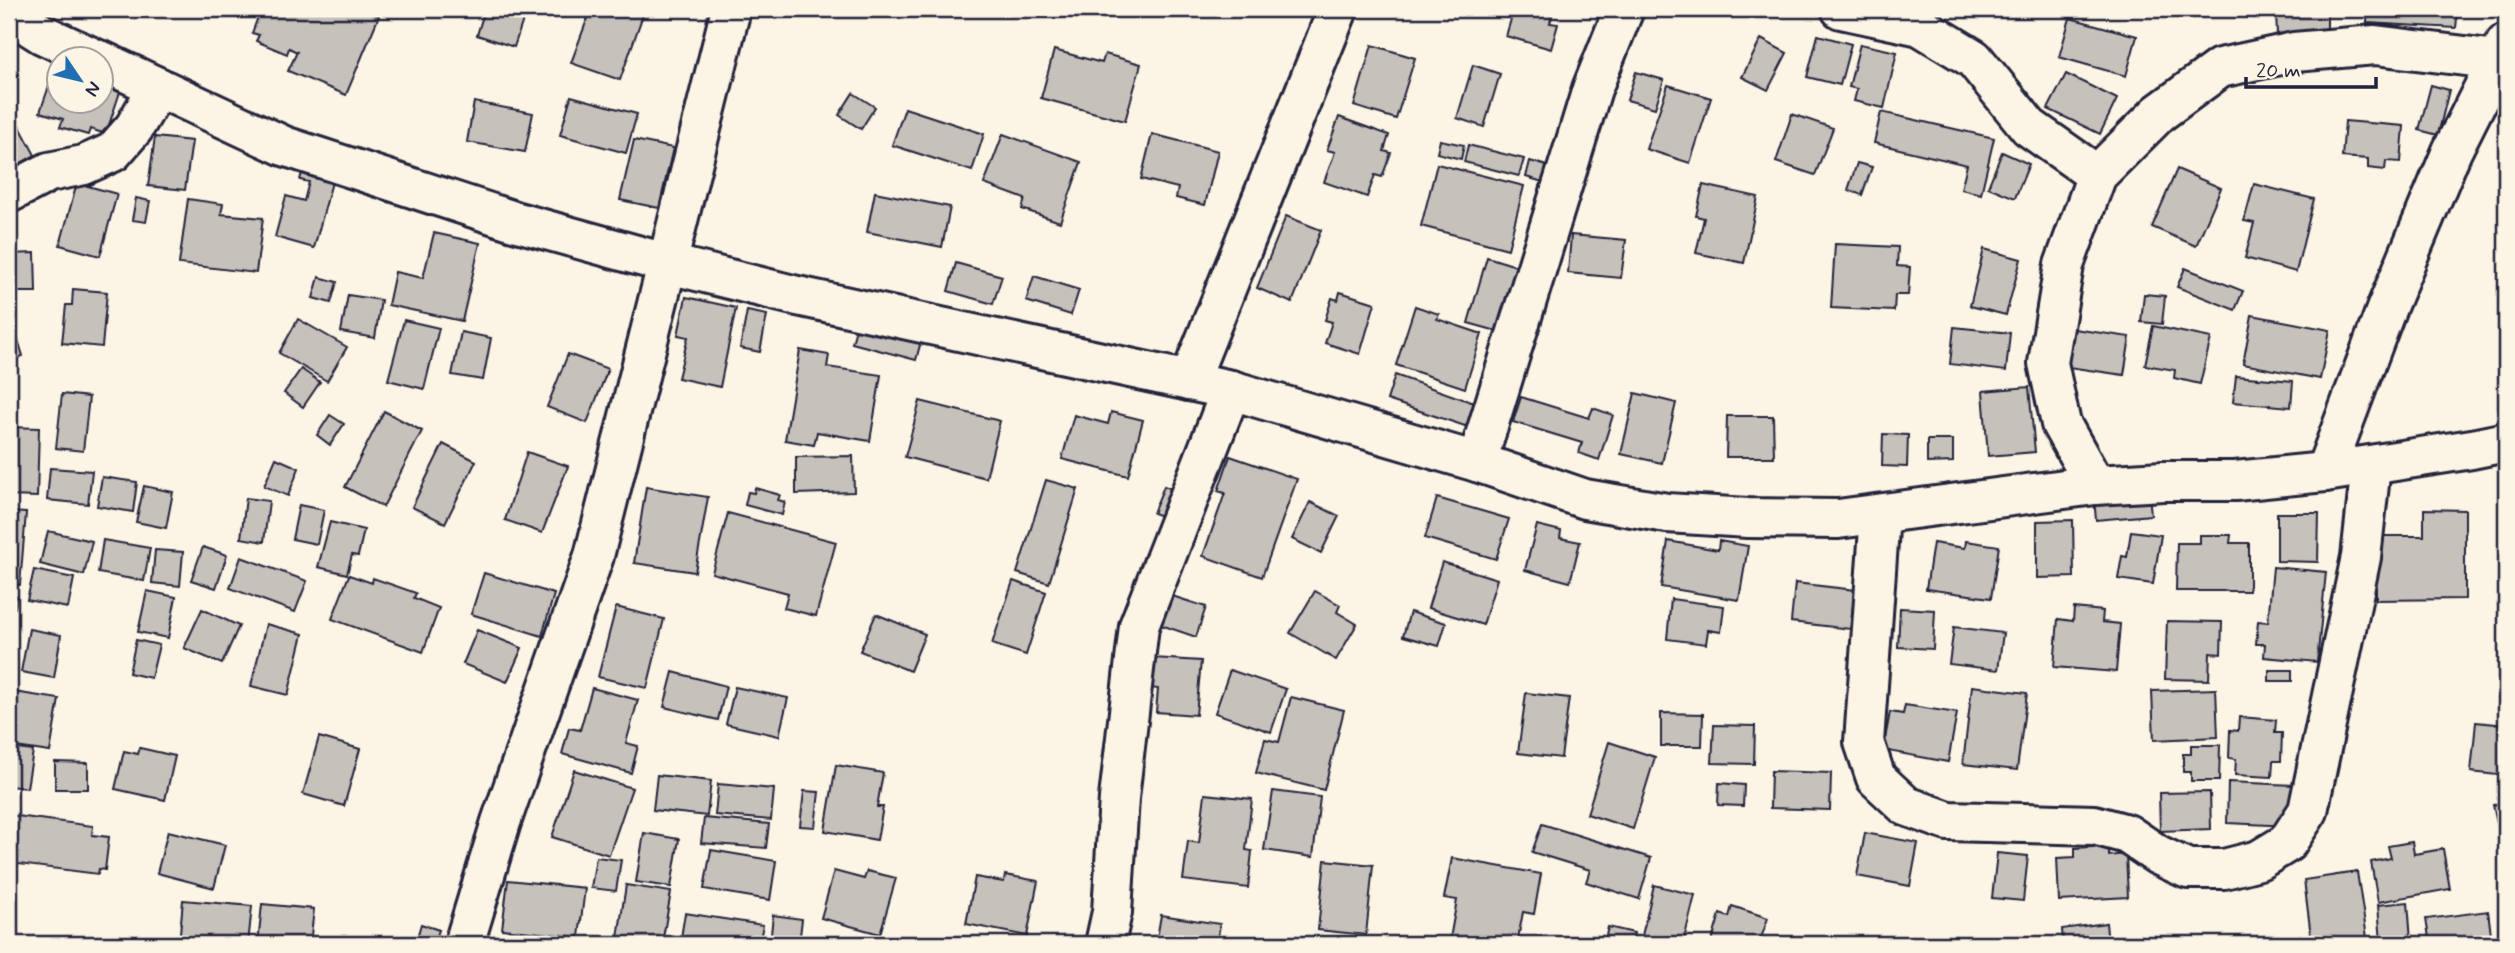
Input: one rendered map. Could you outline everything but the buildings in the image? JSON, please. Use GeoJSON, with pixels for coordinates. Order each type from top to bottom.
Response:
{"type":"FeatureCollection","features":[{"type":"Feature","properties":{"kind":"street"},"geometry":{"type":"LineString","coordinates":[[464,944],[501,822],[594,556],[731,9]]}},
{"type":"Feature","properties":{"kind":"street"},"geometry":{"type":"LineString","coordinates":[[1189,381],[1338,9]]}},
{"type":"Feature","properties":{"kind":"street"},"geometry":{"type":"LineString","coordinates":[[1477,461],[1592,89],[1624,9]]}},
{"type":"Feature","properties":{"kind":"street"},"geometry":{"type":"LineString","coordinates":[[1841,9],[1920,26],[1975,58],[2029,127],[2097,175]]}},
{"type":"Feature","properties":{"kind":"street"},"geometry":{"type":"LineString","coordinates":[[9,13],[42,34],[69,46]]}},
{"type":"Feature","properties":{"kind":"street"},"geometry":{"type":"LineString","coordinates":[[2095,485],[2061,424],[2048,363],[2064,265],[2097,175],[2159,113],[2220,68],[2294,52],[2375,45],[2502,52],[2452,150],[2386,307],[2325,472]]}},
{"type":"Feature","properties":{"kind":"street"},"geometry":{"type":"LineString","coordinates":[[116,67],[296,150],[514,221],[793,295],[1231,390],[1477,461],[1585,499],[1667,513],[1748,519],[1838,519],[2095,485],[2235,481],[2325,472],[2506,442]]}},
{"type":"Feature","properties":{"kind":"street"},"geometry":{"type":"LineString","coordinates":[[9,193],[49,172],[84,165],[113,152],[134,128],[158,87]]}},
{"type":"Feature","properties":{"kind":"street"},"geometry":{"type":"LineString","coordinates":[[1105,944],[1112,912],[1119,798],[1139,625],[1231,390]]}},
{"type":"Feature","properties":{"kind":"street"},"geometry":{"type":"LineString","coordinates":[[1880,514],[1864,742],[1876,778],[1906,806],[1948,821],[2094,825],[2127,834],[2158,855],[2188,869],[2224,869],[2259,860],[2287,843],[2308,811],[2361,557],[2371,466]]}}]}
